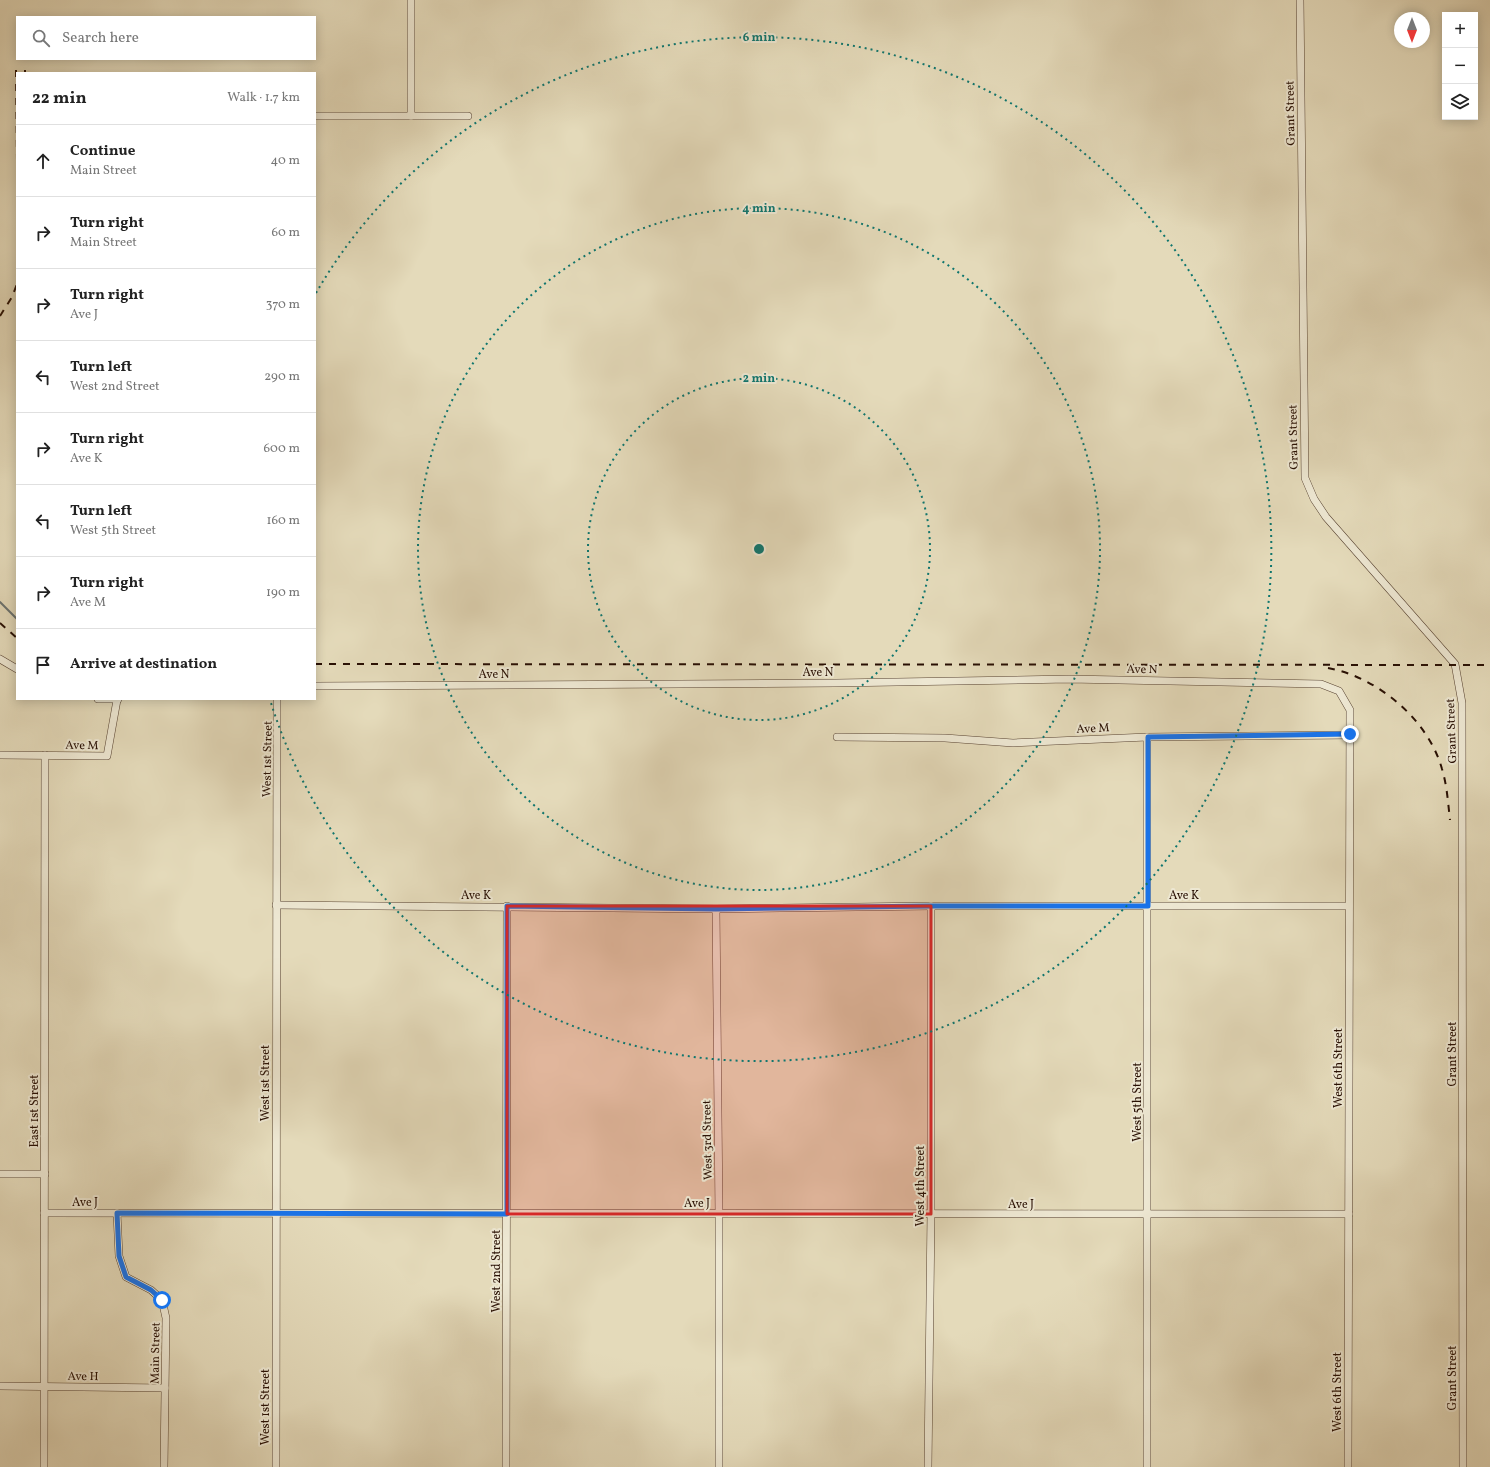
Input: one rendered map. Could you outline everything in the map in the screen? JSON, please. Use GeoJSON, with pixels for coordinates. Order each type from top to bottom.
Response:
{"type":"FeatureCollection","features":[{"type":"Feature","properties":{"kind":"street"},"geometry":{"type":"LineString","coordinates":[[411,0],[411,116]]}},
{"type":"Feature","properties":{"kind":"street","name":"Grant Street"},"geometry":{"type":"LineString","coordinates":[[1300,0],[1305,478],[1314,499],[1326,517],[1455,664],[1462,703],[1463,1467]]}},
{"type":"Feature","properties":{"kind":"street"},"geometry":{"type":"LineString","coordinates":[[316,116],[468,116]]}},
{"type":"Feature","properties":{"kind":"street"},"geometry":{"type":"LineString","coordinates":[[0,659],[16,667]]}},
{"type":"Feature","properties":{"kind":"street","name":"Ave N"},"geometry":{"type":"LineString","coordinates":[[316,686],[828,683],[1070,679],[1321,684]]}},
{"type":"Feature","properties":{"kind":"street","name":"West 6th Street"},"geometry":{"type":"LineString","coordinates":[[1321,684],[1339,692],[1350,710],[1348,1467]]}},
{"type":"Feature","properties":{"kind":"street","name":"Ave M"},"geometry":{"type":"LineString","coordinates":[[0,755],[107,756],[118,700]]}},
{"type":"Feature","properties":{"kind":"street","name":"West 1st Street"},"geometry":{"type":"LineString","coordinates":[[276,1467],[277,700]]}},
{"type":"Feature","properties":{"kind":"street","name":"Ave M"},"geometry":{"type":"LineString","coordinates":[[837,737],[945,738],[1013,743],[1148,737],[1350,734]]}},
{"type":"Feature","properties":{"kind":"street","name":"West 5th Street"},"geometry":{"type":"LineString","coordinates":[[1148,737],[1148,1467]]}},
{"type":"Feature","properties":{"kind":"street","name":"East 1st Street"},"geometry":{"type":"LineString","coordinates":[[44,1467],[45,755]]}},
{"type":"Feature","properties":{"kind":"street","name":"Ave K"},"geometry":{"type":"LineString","coordinates":[[276,905],[716,909],[931,906],[1349,906]]}},
{"type":"Feature","properties":{"kind":"street","name":"West 2nd Street"},"geometry":{"type":"LineString","coordinates":[[506,1467],[507,906]]}},
{"type":"Feature","properties":{"kind":"street","name":"West 4th Street"},"geometry":{"type":"LineString","coordinates":[[928,1467],[931,1214],[931,906]]}},
{"type":"Feature","properties":{"kind":"street","name":"West 3rd Street"},"geometry":{"type":"LineString","coordinates":[[716,909],[719,1214],[719,1467]]}},
{"type":"Feature","properties":{"kind":"street"},"geometry":{"type":"LineString","coordinates":[[0,1174],[45,1174]]}},
{"type":"Feature","properties":{"kind":"street","name":"Ave J"},"geometry":{"type":"LineString","coordinates":[[44,1213],[1349,1214]]}},
{"type":"Feature","properties":{"kind":"street","name":"Main Street"},"geometry":{"type":"LineString","coordinates":[[117,1213],[119,1256],[126,1277],[151,1290],[162,1300],[166,1318],[164,1467]]}},
{"type":"Feature","properties":{"kind":"street","name":"Ave H"},"geometry":{"type":"LineString","coordinates":[[0,1386],[165,1388]]}},
{"type":"Feature","properties":{"kind":"highlighted area"},"geometry":{"type":"Polygon","coordinates":[[[507,906],[931,906],[931,1214],[507,1214],[507,906]]]}},
{"type":"Feature","properties":{"kind":"waterway"},"geometry":{"type":"LineString","coordinates":[[0,602],[16,618]]}},
{"type":"Feature","properties":{"kind":"railway"},"geometry":{"type":"LineString","coordinates":[[0,316],[12,297],[16,287]]}},
{"type":"Feature","properties":{"kind":"railway"},"geometry":{"type":"LineString","coordinates":[[0,623],[16,637]]}},
{"type":"Feature","properties":{"kind":"railway"},"geometry":{"type":"LineString","coordinates":[[316,664],[1490,665]]}},
{"type":"Feature","properties":{"kind":"railway"},"geometry":{"type":"LineString","coordinates":[[1328,668],[1346,673],[1365,681],[1382,691],[1413,717],[1425,733],[1435,751],[1442,769],[1450,820]]}},
{"type":"Feature","properties":{"kind":"route"},"geometry":{"type":"LineString","coordinates":[[162,1300],[151,1290],[126,1277],[119,1256],[117,1213],[507,1214],[507,906],[716,909],[931,906],[1148,906],[1148,737],[1350,734]]}}]}
